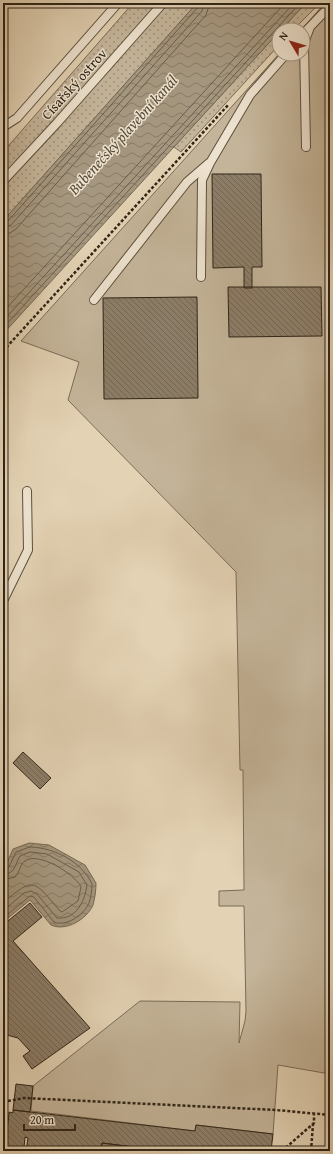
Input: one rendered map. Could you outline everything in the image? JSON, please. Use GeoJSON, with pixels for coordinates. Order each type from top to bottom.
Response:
{"type":"FeatureCollection","features":[{"type":"Feature","properties":{"kind":"lane","name":"Císařský ostrov"},"geometry":{"type":"LineString","coordinates":[[3,127],[17,118],[118,3]]}},
{"type":"Feature","properties":{"kind":"lane","name":"Císařský ostrov"},"geometry":{"type":"LineString","coordinates":[[3,181],[57,123],[163,3]]}},
{"type":"Feature","properties":{"kind":"lane"},"geometry":{"type":"LineString","coordinates":[[311,26],[330,6]]}},
{"type":"Feature","properties":{"kind":"lane"},"geometry":{"type":"LineString","coordinates":[[201,277],[202,180],[210,163],[250,95],[279,62]]}},
{"type":"Feature","properties":{"kind":"lane"},"geometry":{"type":"LineString","coordinates":[[304,62],[306,146]]}},
{"type":"Feature","properties":{"kind":"lane"},"geometry":{"type":"LineString","coordinates":[[94,300],[187,182],[210,163]]}},
{"type":"Feature","properties":{"kind":"lane"},"geometry":{"type":"LineString","coordinates":[[3,601],[28,550],[27,491]]}},
{"type":"Feature","properties":{"kind":"path"},"geometry":{"type":"LineString","coordinates":[[3,351],[232,101]]}},
{"type":"Feature","properties":{"kind":"path"},"geometry":{"type":"LineString","coordinates":[[3,1102],[24,1098],[276,1110],[330,1115]]}},
{"type":"Feature","properties":{"kind":"path"},"geometry":{"type":"LineString","coordinates":[[311,1151],[314,1114]]}},
{"type":"Feature","properties":{"kind":"path"},"geometry":{"type":"LineString","coordinates":[[282,1151],[314,1123]]}},
{"type":"Feature","properties":{"kind":"shaded area"},"geometry":{"type":"Polygon","coordinates":[[[133,3],[197,3],[3,221],[3,152],[133,3]]]}},
{"type":"Feature","properties":{"kind":"shaded area"},"geometry":{"type":"Polygon","coordinates":[[[306,3],[320,3],[301,22],[288,22],[306,3]]]}},
{"type":"Feature","properties":{"kind":"shaded area"},"geometry":{"type":"Polygon","coordinates":[[[325,3],[330,3],[330,1074],[278,1065],[273,1134],[196,1125],[195,1131],[31,1111],[33,1086],[140,1001],[240,1002],[239,1043],[246,1011],[244,906],[219,906],[219,891],[244,890],[243,770],[240,770],[236,572],[68,400],[79,362],[21,341],[272,62],[311,62],[311,22],[308,22],[325,3]]]}},
{"type":"Feature","properties":{"kind":"shaded area"},"geometry":{"type":"Polygon","coordinates":[[[271,41],[271,54],[181,152],[174,147],[271,41]]]}},
{"type":"Feature","properties":{"kind":"water","name":"Bubenečský plavební kanál"},"geometry":{"type":"Polygon","coordinates":[[[197,3],[306,3],[288,22],[271,22],[271,41],[3,334],[3,221],[197,3]]]}},
{"type":"Feature","properties":{"kind":"water"},"geometry":{"type":"Polygon","coordinates":[[[29,843],[49,845],[85,865],[96,883],[93,905],[86,915],[75,923],[63,927],[51,925],[30,900],[3,922],[3,864],[6,865],[13,849],[29,843]]]}},
{"type":"Feature","properties":{"kind":"building"},"geometry":{"type":"Polygon","coordinates":[[[212,174],[261,174],[262,267],[252,267],[252,288],[244,288],[244,267],[213,268],[212,174]]]}},
{"type":"Feature","properties":{"kind":"building"},"geometry":{"type":"Polygon","coordinates":[[[228,287],[321,287],[322,336],[229,337],[228,287]]]}},
{"type":"Feature","properties":{"kind":"building"},"geometry":{"type":"Polygon","coordinates":[[[197,297],[198,398],[104,399],[103,298],[197,297]]]}},
{"type":"Feature","properties":{"kind":"building"},"geometry":{"type":"Polygon","coordinates":[[[23,752],[51,778],[40,789],[13,763],[23,752]]]}},
{"type":"Feature","properties":{"kind":"building"},"geometry":{"type":"Polygon","coordinates":[[[30,903],[42,917],[13,941],[90,1028],[32,1069],[23,1056],[30,1051],[18,1038],[3,1034],[3,925],[30,903]]]}},
{"type":"Feature","properties":{"kind":"building"},"geometry":{"type":"Polygon","coordinates":[[[16,1084],[33,1086],[30,1112],[13,1110],[16,1084]]]}},
{"type":"Feature","properties":{"kind":"building"},"geometry":{"type":"Polygon","coordinates":[[[13,1110],[195,1131],[196,1125],[273,1134],[271,1151],[228,1151],[203,1148],[202,1151],[166,1151],[102,1143],[101,1151],[26,1151],[28,1138],[25,1137],[24,1148],[20,1148],[20,1151],[3,1151],[3,1123],[8,1124],[9,1112],[13,1113],[13,1110]]]}},
{"type":"Feature","properties":{"kind":"building"},"geometry":{"type":"Polygon","coordinates":[[[102,1143],[166,1151],[101,1151],[102,1143]]]}},
{"type":"Feature","properties":{"kind":"building"},"geometry":{"type":"Polygon","coordinates":[[[203,1148],[228,1151],[202,1151],[203,1148]]]}}]}
